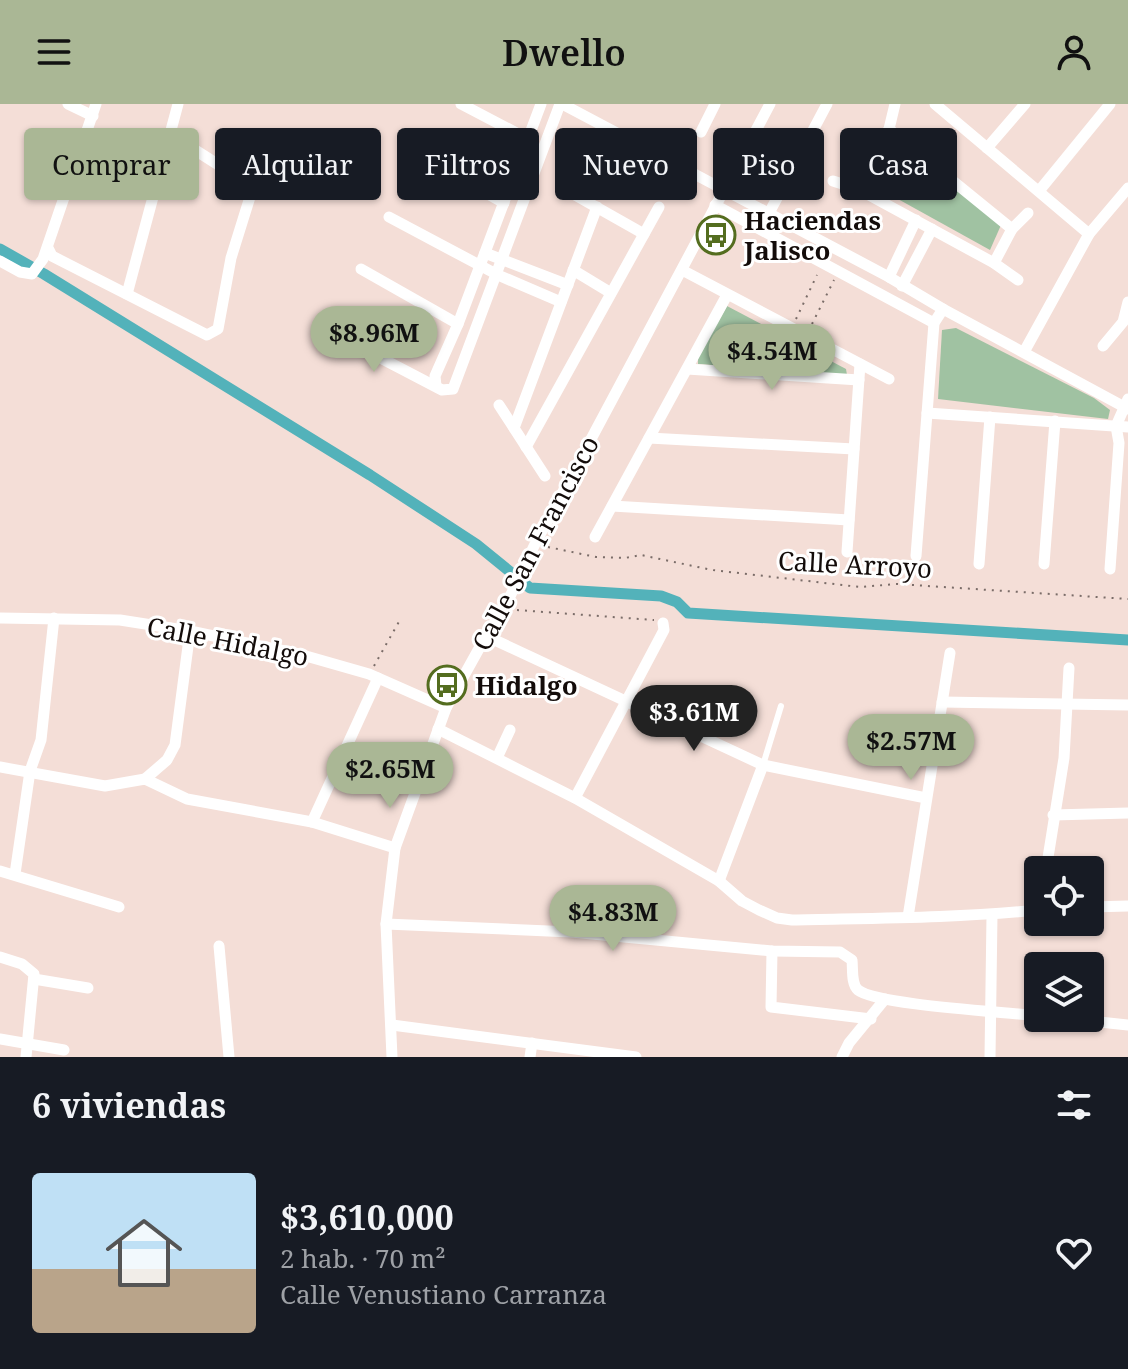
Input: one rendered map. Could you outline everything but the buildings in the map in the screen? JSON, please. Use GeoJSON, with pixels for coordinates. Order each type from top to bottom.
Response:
{"type":"FeatureCollection","features":[{"type":"Feature","properties":{"kind":"street"},"geometry":{"type":"LineString","coordinates":[[0,261],[20,272],[32,274],[46,254],[95,110],[68,104]]}},
{"type":"Feature","properties":{"kind":"street"},"geometry":{"type":"LineString","coordinates":[[172,128],[178,104]]}},
{"type":"Feature","properties":{"kind":"street"},"geometry":{"type":"LineString","coordinates":[[461,104],[507,128]]}},
{"type":"Feature","properties":{"kind":"street"},"geometry":{"type":"LineString","coordinates":[[532,128],[541,104]]}},
{"type":"Feature","properties":{"kind":"street"},"geometry":{"type":"LineString","coordinates":[[329,331],[436,386],[449,390],[457,383],[561,104],[713,185]]}},
{"type":"Feature","properties":{"kind":"street"},"geometry":{"type":"LineString","coordinates":[[701,132],[715,104]]}},
{"type":"Feature","properties":{"kind":"street","name":"Calle San Francisco"},"geometry":{"type":"LineString","coordinates":[[757,128],[770,104]]}},
{"type":"Feature","properties":{"kind":"street"},"geometry":{"type":"LineString","coordinates":[[768,215],[827,104]]}},
{"type":"Feature","properties":{"kind":"street"},"geometry":{"type":"LineString","coordinates":[[889,128],[895,104]]}},
{"type":"Feature","properties":{"kind":"street"},"geometry":{"type":"LineString","coordinates":[[987,148],[1025,104]]}},
{"type":"Feature","properties":{"kind":"street"},"geometry":{"type":"LineString","coordinates":[[1039,191],[1110,104]]}},
{"type":"Feature","properties":{"kind":"street"},"geometry":{"type":"LineString","coordinates":[[938,105],[1089,234]]}},
{"type":"Feature","properties":{"kind":"street"},"geometry":{"type":"LineString","coordinates":[[833,181],[840,183]]}},
{"type":"Feature","properties":{"kind":"street"},"geometry":{"type":"LineString","coordinates":[[957,184],[1012,229]]}},
{"type":"Feature","properties":{"kind":"street"},"geometry":{"type":"LineString","coordinates":[[1024,352],[1089,234],[1128,188]]}},
{"type":"Feature","properties":{"kind":"street"},"geometry":{"type":"LineString","coordinates":[[127,294],[152,200]]}},
{"type":"Feature","properties":{"kind":"street"},"geometry":{"type":"LineString","coordinates":[[46,254],[207,335],[218,329],[231,258],[249,200]]}},
{"type":"Feature","properties":{"kind":"street"},"geometry":{"type":"LineString","coordinates":[[499,200],[504,203]]}},
{"type":"Feature","properties":{"kind":"street"},"geometry":{"type":"LineString","coordinates":[[436,386],[435,376],[505,200]]}},
{"type":"Feature","properties":{"kind":"street"},"geometry":{"type":"LineString","coordinates":[[584,200],[644,234]]}},
{"type":"Feature","properties":{"kind":"street","name":"Calle San Francisco"},"geometry":{"type":"LineString","coordinates":[[392,1057],[386,924],[395,848],[438,729],[446,708],[504,609],[535,544],[718,200]]}},
{"type":"Feature","properties":{"kind":"street"},"geometry":{"type":"LineString","coordinates":[[741,200],[1127,405],[1119,443],[1110,569]]}},
{"type":"Feature","properties":{"kind":"street"},"geometry":{"type":"LineString","coordinates":[[879,200],[994,263],[1018,280]]}},
{"type":"Feature","properties":{"kind":"street"},"geometry":{"type":"LineString","coordinates":[[715,205],[934,323]]}},
{"type":"Feature","properties":{"kind":"street"},"geometry":{"type":"LineString","coordinates":[[514,428],[597,207]]}},
{"type":"Feature","properties":{"kind":"street"},"geometry":{"type":"LineString","coordinates":[[526,447],[659,207]]}},
{"type":"Feature","properties":{"kind":"street"},"geometry":{"type":"LineString","coordinates":[[994,263],[1012,229],[1028,213]]}},
{"type":"Feature","properties":{"kind":"street"},"geometry":{"type":"LineString","coordinates":[[389,217],[483,259],[503,261],[568,285]]}},
{"type":"Feature","properties":{"kind":"street"},"geometry":{"type":"LineString","coordinates":[[889,277],[916,220]]}},
{"type":"Feature","properties":{"kind":"street"},"geometry":{"type":"LineString","coordinates":[[902,286],[932,229]]}},
{"type":"Feature","properties":{"kind":"street"},"geometry":{"type":"LineString","coordinates":[[483,259],[498,275],[561,302]]}},
{"type":"Feature","properties":{"kind":"street"},"geometry":{"type":"LineString","coordinates":[[361,269],[458,324]]}},
{"type":"Feature","properties":{"kind":"street"},"geometry":{"type":"LineString","coordinates":[[573,270],[611,293]]}},
{"type":"Feature","properties":{"kind":"street"},"geometry":{"type":"LineString","coordinates":[[682,270],[889,379]]}},
{"type":"Feature","properties":{"kind":"street"},"geometry":{"type":"LineString","coordinates":[[595,537],[727,295]]}},
{"type":"Feature","properties":{"kind":"street"},"geometry":{"type":"LineString","coordinates":[[1103,346],[1125,323],[1128,302]]}},
{"type":"Feature","properties":{"kind":"street"},"geometry":{"type":"LineString","coordinates":[[916,556],[934,323],[943,309]]}},
{"type":"Feature","properties":{"kind":"street"},"geometry":{"type":"LineString","coordinates":[[847,552],[860,364]]}},
{"type":"Feature","properties":{"kind":"street"},"geometry":{"type":"LineString","coordinates":[[687,369],[859,380]]}},
{"type":"Feature","properties":{"kind":"street"},"geometry":{"type":"LineString","coordinates":[[499,405],[545,476]]}},
{"type":"Feature","properties":{"kind":"street"},"geometry":{"type":"LineString","coordinates":[[927,413],[1124,428]]}},
{"type":"Feature","properties":{"kind":"street"},"geometry":{"type":"LineString","coordinates":[[979,564],[990,417]]}},
{"type":"Feature","properties":{"kind":"street"},"geometry":{"type":"LineString","coordinates":[[1044,564],[1055,421]]}},
{"type":"Feature","properties":{"kind":"street"},"geometry":{"type":"LineString","coordinates":[[649,438],[854,449]]}},
{"type":"Feature","properties":{"kind":"street"},"geometry":{"type":"LineString","coordinates":[[612,506],[849,520]]}},
{"type":"Feature","properties":{"kind":"street","name":"Calle Hidalgo"},"geometry":{"type":"LineString","coordinates":[[0,618],[120,620],[190,631],[299,654],[374,676],[446,708]]}},
{"type":"Feature","properties":{"kind":"street"},"geometry":{"type":"LineString","coordinates":[[15,874],[30,771],[41,740],[54,618]]}},
{"type":"Feature","properties":{"kind":"street"},"geometry":{"type":"LineString","coordinates":[[575,798],[664,630],[663,623]]}},
{"type":"Feature","properties":{"kind":"street"},"geometry":{"type":"LineString","coordinates":[[0,767],[105,786],[145,779],[167,760],[175,745],[190,631]]}},
{"type":"Feature","properties":{"kind":"street"},"geometry":{"type":"LineString","coordinates":[[486,636],[763,765],[926,798]]}},
{"type":"Feature","properties":{"kind":"street"},"geometry":{"type":"LineString","coordinates":[[908,917],[950,653]]}},
{"type":"Feature","properties":{"kind":"street"},"geometry":{"type":"LineString","coordinates":[[1048,856],[1064,758],[1069,668]]}},
{"type":"Feature","properties":{"kind":"street"},"geometry":{"type":"LineString","coordinates":[[312,822],[374,676]]}},
{"type":"Feature","properties":{"kind":"street"},"geometry":{"type":"LineString","coordinates":[[942,702],[1128,705]]}},
{"type":"Feature","properties":{"kind":"street"},"geometry":{"type":"LineString","coordinates":[[438,729],[575,798],[719,881],[742,901],[777,918],[992,915],[1024,912]]}},
{"type":"Feature","properties":{"kind":"street"},"geometry":{"type":"LineString","coordinates":[[497,758],[510,730]]}},
{"type":"Feature","properties":{"kind":"street"},"geometry":{"type":"LineString","coordinates":[[719,881],[763,765]]}},
{"type":"Feature","properties":{"kind":"street"},"geometry":{"type":"LineString","coordinates":[[145,779],[187,799],[312,822],[395,848]]}},
{"type":"Feature","properties":{"kind":"street"},"geometry":{"type":"LineString","coordinates":[[1053,815],[1128,813]]}},
{"type":"Feature","properties":{"kind":"street"},"geometry":{"type":"LineString","coordinates":[[0,871],[119,907]]}},
{"type":"Feature","properties":{"kind":"street"},"geometry":{"type":"LineString","coordinates":[[1104,907],[1128,906]]}},
{"type":"Feature","properties":{"kind":"street"},"geometry":{"type":"LineString","coordinates":[[990,1057],[992,915]]}},
{"type":"Feature","properties":{"kind":"street"},"geometry":{"type":"LineString","coordinates":[[386,924],[571,932],[772,951],[840,952],[852,960],[854,986],[861,992],[885,999],[1024,1015]]}},
{"type":"Feature","properties":{"kind":"street"},"geometry":{"type":"LineString","coordinates":[[219,946],[229,1057]]}},
{"type":"Feature","properties":{"kind":"street"},"geometry":{"type":"LineString","coordinates":[[772,951],[771,1007],[871,1019]]}},
{"type":"Feature","properties":{"kind":"street"},"geometry":{"type":"LineString","coordinates":[[0,957],[22,964],[34,976],[88,988]]}},
{"type":"Feature","properties":{"kind":"street"},"geometry":{"type":"LineString","coordinates":[[26,1057],[34,976]]}},
{"type":"Feature","properties":{"kind":"street"},"geometry":{"type":"LineString","coordinates":[[842,1057],[849,1043],[885,999]]}},
{"type":"Feature","properties":{"kind":"street"},"geometry":{"type":"LineString","coordinates":[[1104,1022],[1128,1025]]}},
{"type":"Feature","properties":{"kind":"street"},"geometry":{"type":"LineString","coordinates":[[392,1025],[636,1057]]}},
{"type":"Feature","properties":{"kind":"street"},"geometry":{"type":"LineString","coordinates":[[0,1039],[64,1050]]}},
{"type":"Feature","properties":{"kind":"street"},"geometry":{"type":"LineString","coordinates":[[530,1057],[532,1043]]}},
{"type":"Feature","properties":{"kind":"lane"},"geometry":{"type":"LineString","coordinates":[[763,765],[781,706]]}},
{"type":"Feature","properties":{"kind":"path"},"geometry":{"type":"LineString","coordinates":[[791,328],[823,263]]}},
{"type":"Feature","properties":{"kind":"path"},"geometry":{"type":"LineString","coordinates":[[806,336],[839,271]]}},
{"type":"Feature","properties":{"kind":"path","name":"Calle Arroyo"},"geometry":{"type":"LineString","coordinates":[[535,544],[596,557],[641,555],[712,570],[860,587],[897,584],[1128,599]]}},
{"type":"Feature","properties":{"kind":"path"},"geometry":{"type":"LineString","coordinates":[[504,609],[663,623]]}},
{"type":"Feature","properties":{"kind":"path"},"geometry":{"type":"LineString","coordinates":[[374,676],[401,618]]}},
{"type":"Feature","properties":{"kind":"green space"},"geometry":{"type":"Polygon","coordinates":[[[957,189],[1001,225],[990,250],[900,200],[957,200],[957,189]]]}},
{"type":"Feature","properties":{"kind":"green space"},"geometry":{"type":"Polygon","coordinates":[[[727,306],[846,369],[847,375],[698,364],[698,357],[727,306]]]}},
{"type":"Feature","properties":{"kind":"green space"},"geometry":{"type":"Polygon","coordinates":[[[956,328],[1094,398],[1110,410],[1108,419],[938,399],[942,330],[956,328]]]}},
{"type":"Feature","properties":{"kind":"waterway"},"geometry":{"type":"LineString","coordinates":[[0,249],[370,475],[476,544],[530,588],[661,596],[677,602],[688,613],[1128,640]]}},
{"type":"Feature","properties":{"kind":"place","name":"Haciendas Jalisco"},"geometry":{"type":"Point","coordinates":[716,235]}},
{"type":"Feature","properties":{"kind":"place","name":"Hidalgo"},"geometry":{"type":"Point","coordinates":[447,685]}}]}
